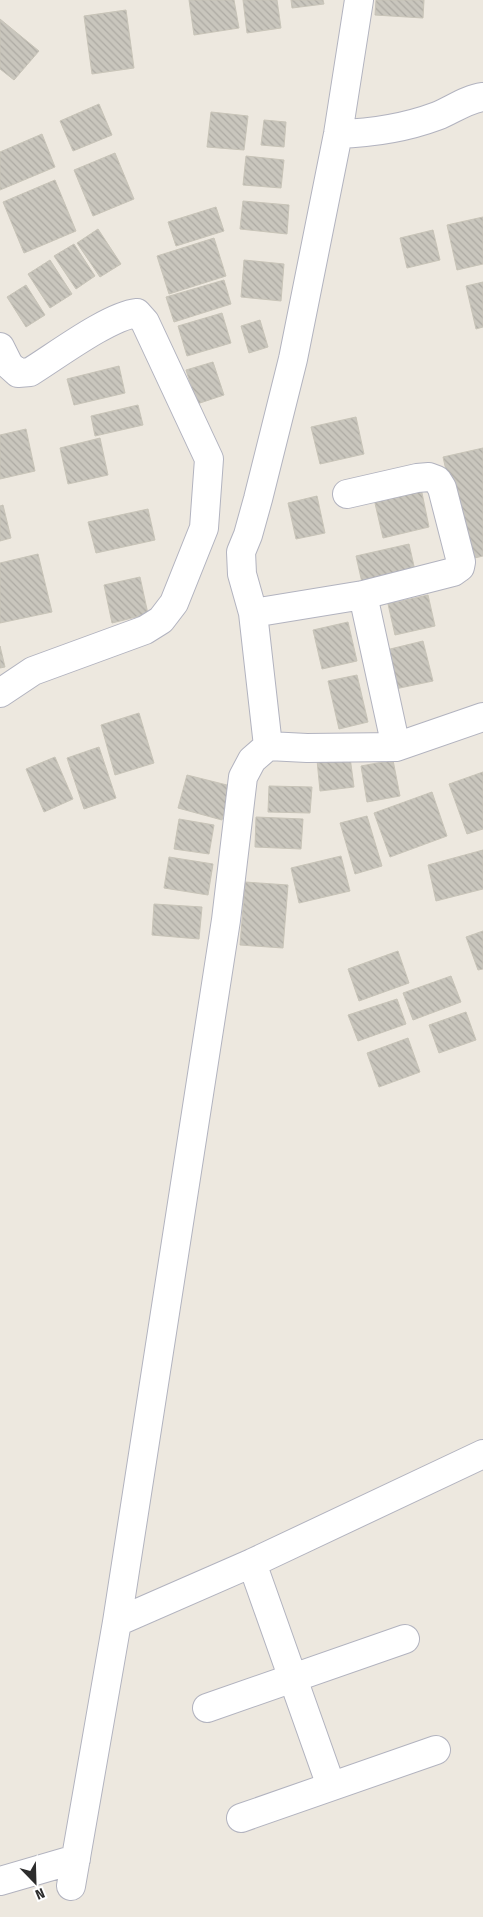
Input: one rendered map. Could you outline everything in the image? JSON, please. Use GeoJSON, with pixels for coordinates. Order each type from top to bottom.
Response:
{"type":"FeatureCollection","features":[{"type":"Feature","properties":{"kind":"street"},"geometry":{"type":"LineString","coordinates":[[268,746],[253,613],[242,574],[238,550],[248,535],[293,359],[338,134],[359,0]]}},
{"type":"Feature","properties":{"kind":"street"},"geometry":{"type":"LineString","coordinates":[[338,134],[367,133],[400,126],[436,116],[483,97]]}},
{"type":"Feature","properties":{"kind":"street"},"geometry":{"type":"LineString","coordinates":[[0,347],[9,365],[18,373],[30,372],[109,323],[127,314],[137,313],[145,322],[209,459],[208,530],[174,602],[161,620],[145,630],[33,671],[0,692]]}},
{"type":"Feature","properties":{"kind":"street"},"geometry":{"type":"LineString","coordinates":[[253,613],[363,595],[453,572],[460,567],[461,562],[442,488],[437,480],[429,477],[417,478],[347,494]]}},
{"type":"Feature","properties":{"kind":"street"},"geometry":{"type":"LineString","coordinates":[[208,530],[238,550]]}},
{"type":"Feature","properties":{"kind":"street"},"geometry":{"type":"LineString","coordinates":[[363,595],[396,746]]}},
{"type":"Feature","properties":{"kind":"street"},"geometry":{"type":"LineString","coordinates":[[71,1886],[118,1622],[226,920],[243,777],[252,760],[268,746],[307,748],[396,746],[483,717]]}},
{"type":"Feature","properties":{"kind":"street"},"geometry":{"type":"LineString","coordinates":[[118,1622],[252,1563],[483,1454]]}},
{"type":"Feature","properties":{"kind":"street"},"geometry":{"type":"LineString","coordinates":[[252,1563],[331,1786]]}},
{"type":"Feature","properties":{"kind":"street"},"geometry":{"type":"LineString","coordinates":[[207,1708],[406,1639]]}},
{"type":"Feature","properties":{"kind":"street"},"geometry":{"type":"LineString","coordinates":[[242,1818],[436,1750]]}},
{"type":"Feature","properties":{"kind":"street"},"geometry":{"type":"LineString","coordinates":[[0,1881],[76,1859]]}},
{"type":"Feature","properties":{"kind":"building"},"geometry":{"type":"Polygon","coordinates":[[[189,0],[234,0],[239,28],[194,35],[189,0]]]}},
{"type":"Feature","properties":{"kind":"building"},"geometry":{"type":"Polygon","coordinates":[[[243,0],[277,0],[281,28],[247,33],[243,0]]]}},
{"type":"Feature","properties":{"kind":"building"},"geometry":{"type":"Polygon","coordinates":[[[291,0],[323,0],[324,4],[292,8],[291,0]]]}},
{"type":"Feature","properties":{"kind":"building"},"geometry":{"type":"Polygon","coordinates":[[[376,0],[424,0],[423,18],[375,15],[376,0]]]}},
{"type":"Feature","properties":{"kind":"building"},"geometry":{"type":"Polygon","coordinates":[[[126,10],[134,68],[92,74],[84,16],[126,10]]]}},
{"type":"Feature","properties":{"kind":"building"},"geometry":{"type":"Polygon","coordinates":[[[0,19],[39,51],[14,80],[0,69],[0,19]]]}},
{"type":"Feature","properties":{"kind":"building"},"geometry":{"type":"Polygon","coordinates":[[[99,104],[112,135],[73,151],[60,121],[99,104]]]}},
{"type":"Feature","properties":{"kind":"building"},"geometry":{"type":"Polygon","coordinates":[[[211,112],[248,116],[244,150],[207,147],[211,112]]]}},
{"type":"Feature","properties":{"kind":"building"},"geometry":{"type":"Polygon","coordinates":[[[264,120],[286,122],[284,147],[261,145],[264,120]]]}},
{"type":"Feature","properties":{"kind":"building"},"geometry":{"type":"Polygon","coordinates":[[[42,134],[55,167],[0,190],[0,152],[42,134]]]}},
{"type":"Feature","properties":{"kind":"building"},"geometry":{"type":"Polygon","coordinates":[[[115,153],[134,199],[93,216],[74,170],[115,153]]]}},
{"type":"Feature","properties":{"kind":"building"},"geometry":{"type":"Polygon","coordinates":[[[246,156],[284,160],[281,188],[243,185],[246,156]]]}},
{"type":"Feature","properties":{"kind":"building"},"geometry":{"type":"Polygon","coordinates":[[[55,180],[76,231],[24,253],[3,202],[55,180]]]}},
{"type":"Feature","properties":{"kind":"building"},"geometry":{"type":"Polygon","coordinates":[[[243,201],[289,205],[287,234],[240,229],[243,201]]]}},
{"type":"Feature","properties":{"kind":"building"},"geometry":{"type":"Polygon","coordinates":[[[216,207],[224,231],[176,246],[168,222],[216,207]]]}},
{"type":"Feature","properties":{"kind":"building"},"geometry":{"type":"Polygon","coordinates":[[[483,217],[483,264],[457,270],[447,225],[483,217]]]}},
{"type":"Feature","properties":{"kind":"building"},"geometry":{"type":"Polygon","coordinates":[[[98,229],[121,264],[100,277],[77,243],[98,229]]]}},
{"type":"Feature","properties":{"kind":"building"},"geometry":{"type":"Polygon","coordinates":[[[433,230],[440,260],[407,268],[400,238],[433,230]]]}},
{"type":"Feature","properties":{"kind":"building"},"geometry":{"type":"Polygon","coordinates":[[[214,238],[226,276],[169,294],[157,256],[214,238]]]}},
{"type":"Feature","properties":{"kind":"building"},"geometry":{"type":"Polygon","coordinates":[[[74,244],[95,276],[76,289],[54,256],[74,244]]]}},
{"type":"Feature","properties":{"kind":"building"},"geometry":{"type":"Polygon","coordinates":[[[50,260],[72,294],[50,308],[28,274],[50,260]]]}},
{"type":"Feature","properties":{"kind":"building"},"geometry":{"type":"Polygon","coordinates":[[[244,260],[284,264],[281,301],[241,297],[244,260]]]}},
{"type":"Feature","properties":{"kind":"building"},"geometry":{"type":"Polygon","coordinates":[[[224,280],[231,304],[174,322],[166,297],[224,280]]]}},
{"type":"Feature","properties":{"kind":"building"},"geometry":{"type":"Polygon","coordinates":[[[483,282],[483,327],[476,329],[466,286],[483,282]]]}},
{"type":"Feature","properties":{"kind":"building"},"geometry":{"type":"Polygon","coordinates":[[[26,285],[45,315],[26,327],[7,297],[26,285]]]}},
{"type":"Feature","properties":{"kind":"building"},"geometry":{"type":"Polygon","coordinates":[[[222,313],[231,343],[187,356],[178,326],[222,313]]]}},
{"type":"Feature","properties":{"kind":"building"},"geometry":{"type":"Polygon","coordinates":[[[260,320],[268,347],[249,353],[241,326],[260,320]]]}},
{"type":"Feature","properties":{"kind":"building"},"geometry":{"type":"Polygon","coordinates":[[[213,362],[224,395],[197,404],[186,370],[213,362]]]}},
{"type":"Feature","properties":{"kind":"building"},"geometry":{"type":"Polygon","coordinates":[[[119,366],[125,393],[74,405],[67,379],[119,366]]]}},
{"type":"Feature","properties":{"kind":"building"},"geometry":{"type":"Polygon","coordinates":[[[138,405],[143,425],[95,436],[91,416],[138,405]]]}},
{"type":"Feature","properties":{"kind":"building"},"geometry":{"type":"Polygon","coordinates":[[[356,417],[364,454],[320,464],[311,427],[356,417]]]}},
{"type":"Feature","properties":{"kind":"building"},"geometry":{"type":"Polygon","coordinates":[[[26,429],[35,471],[0,479],[0,435],[26,429]]]}},
{"type":"Feature","properties":{"kind":"building"},"geometry":{"type":"Polygon","coordinates":[[[100,438],[108,475],[68,484],[60,448],[100,438]]]}},
{"type":"Feature","properties":{"kind":"building"},"geometry":{"type":"Polygon","coordinates":[[[483,448],[483,556],[466,560],[443,457],[483,448]]]}},
{"type":"Feature","properties":{"kind":"building"},"geometry":{"type":"Polygon","coordinates":[[[421,488],[429,527],[383,538],[374,499],[421,488]]]}},
{"type":"Feature","properties":{"kind":"building"},"geometry":{"type":"Polygon","coordinates":[[[317,496],[325,533],[296,539],[288,503],[317,496]]]}},
{"type":"Feature","properties":{"kind":"building"},"geometry":{"type":"Polygon","coordinates":[[[3,505],[11,538],[0,541],[0,506],[3,505]]]}},
{"type":"Feature","properties":{"kind":"building"},"geometry":{"type":"Polygon","coordinates":[[[148,509],[155,540],[96,553],[88,522],[148,509]]]}},
{"type":"Feature","properties":{"kind":"building"},"geometry":{"type":"Polygon","coordinates":[[[409,544],[416,575],[363,587],[356,556],[409,544]]]}},
{"type":"Feature","properties":{"kind":"building"},"geometry":{"type":"Polygon","coordinates":[[[38,554],[52,612],[0,623],[0,563],[38,554]]]}},
{"type":"Feature","properties":{"kind":"building"},"geometry":{"type":"Polygon","coordinates":[[[140,577],[148,614],[112,623],[104,585],[140,577]]]}},
{"type":"Feature","properties":{"kind":"building"},"geometry":{"type":"Polygon","coordinates":[[[428,595],[435,626],[395,635],[388,604],[428,595]]]}},
{"type":"Feature","properties":{"kind":"building"},"geometry":{"type":"Polygon","coordinates":[[[348,622],[357,661],[322,669],[313,630],[348,622]]]}},
{"type":"Feature","properties":{"kind":"building"},"geometry":{"type":"Polygon","coordinates":[[[423,641],[433,681],[395,689],[386,650],[423,641]]]}},
{"type":"Feature","properties":{"kind":"building"},"geometry":{"type":"Polygon","coordinates":[[[0,646],[5,667],[0,668],[0,646]]]}},
{"type":"Feature","properties":{"kind":"building"},"geometry":{"type":"Polygon","coordinates":[[[357,675],[368,722],[339,729],[328,681],[357,675]]]}},
{"type":"Feature","properties":{"kind":"building"},"geometry":{"type":"Polygon","coordinates":[[[139,713],[154,763],[115,775],[101,725],[139,713]]]}},
{"type":"Feature","properties":{"kind":"building"},"geometry":{"type":"Polygon","coordinates":[[[99,747],[116,798],[84,809],[67,758],[99,747]]]}},
{"type":"Feature","properties":{"kind":"building"},"geometry":{"type":"Polygon","coordinates":[[[55,757],[73,799],[44,812],[26,769],[55,757]]]}},
{"type":"Feature","properties":{"kind":"building"},"geometry":{"type":"Polygon","coordinates":[[[350,757],[354,787],[320,791],[317,760],[350,757]]]}},
{"type":"Feature","properties":{"kind":"building"},"geometry":{"type":"Polygon","coordinates":[[[393,760],[400,796],[367,802],[361,766],[393,760]]]}},
{"type":"Feature","properties":{"kind":"building"},"geometry":{"type":"Polygon","coordinates":[[[483,772],[483,829],[467,834],[449,784],[483,772]]]}},
{"type":"Feature","properties":{"kind":"building"},"geometry":{"type":"Polygon","coordinates":[[[187,775],[231,786],[222,820],[178,808],[187,775]]]}},
{"type":"Feature","properties":{"kind":"building"},"geometry":{"type":"Polygon","coordinates":[[[269,786],[312,787],[310,813],[268,812],[269,786]]]}},
{"type":"Feature","properties":{"kind":"building"},"geometry":{"type":"Polygon","coordinates":[[[432,792],[447,836],[390,857],[374,813],[432,792]]]}},
{"type":"Feature","properties":{"kind":"building"},"geometry":{"type":"Polygon","coordinates":[[[367,816],[382,866],[355,874],[340,823],[367,816]]]}},
{"type":"Feature","properties":{"kind":"building"},"geometry":{"type":"Polygon","coordinates":[[[256,817],[303,819],[301,849],[255,847],[256,817]]]}},
{"type":"Feature","properties":{"kind":"building"},"geometry":{"type":"Polygon","coordinates":[[[179,819],[214,825],[209,854],[174,849],[179,819]]]}},
{"type":"Feature","properties":{"kind":"building"},"geometry":{"type":"Polygon","coordinates":[[[483,850],[483,889],[436,901],[428,865],[483,850]]]}},
{"type":"Feature","properties":{"kind":"building"},"geometry":{"type":"Polygon","coordinates":[[[341,856],[350,891],[299,903],[291,868],[341,856]]]}},
{"type":"Feature","properties":{"kind":"building"},"geometry":{"type":"Polygon","coordinates":[[[169,857],[213,864],[208,895],[164,888],[169,857]]]}},
{"type":"Feature","properties":{"kind":"building"},"geometry":{"type":"Polygon","coordinates":[[[245,882],[288,885],[283,948],[240,945],[245,882]]]}},
{"type":"Feature","properties":{"kind":"building"},"geometry":{"type":"Polygon","coordinates":[[[154,904],[202,907],[199,939],[152,935],[154,904]]]}},
{"type":"Feature","properties":{"kind":"building"},"geometry":{"type":"Polygon","coordinates":[[[483,931],[483,969],[478,970],[466,937],[483,931]]]}},
{"type":"Feature","properties":{"kind":"building"},"geometry":{"type":"Polygon","coordinates":[[[398,951],[409,983],[359,1001],[348,969],[398,951]]]}},
{"type":"Feature","properties":{"kind":"building"},"geometry":{"type":"Polygon","coordinates":[[[451,976],[461,1002],[413,1020],[403,993],[451,976]]]}},
{"type":"Feature","properties":{"kind":"building"},"geometry":{"type":"Polygon","coordinates":[[[397,999],[406,1024],[358,1041],[348,1015],[397,999]]]}},
{"type":"Feature","properties":{"kind":"building"},"geometry":{"type":"Polygon","coordinates":[[[466,1012],[476,1040],[439,1053],[429,1025],[466,1012]]]}},
{"type":"Feature","properties":{"kind":"building"},"geometry":{"type":"Polygon","coordinates":[[[408,1038],[420,1072],[379,1087],[367,1053],[408,1038]]]}}]}
